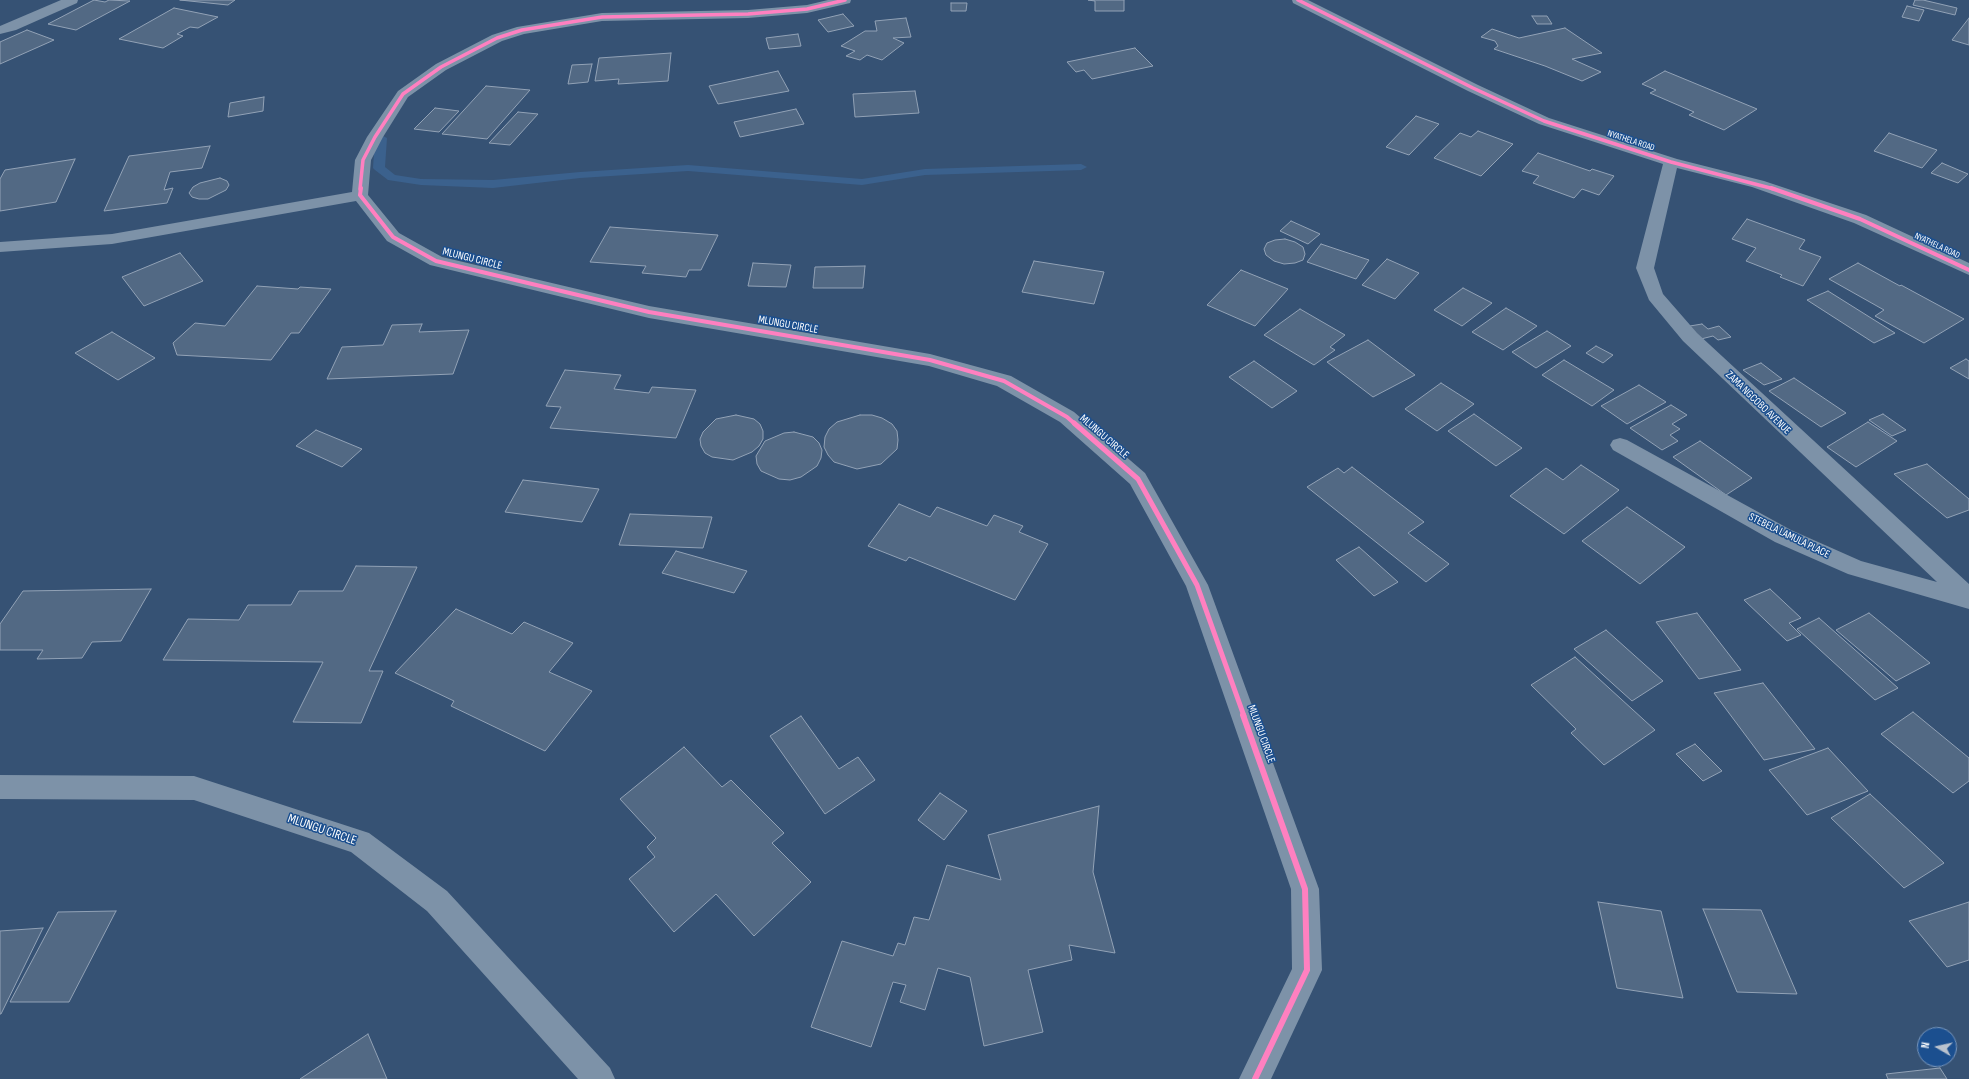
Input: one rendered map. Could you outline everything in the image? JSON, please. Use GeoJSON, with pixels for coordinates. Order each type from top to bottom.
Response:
{"type":"FeatureCollection","features":[{"type":"Feature","properties":{"kind":"street"},"geometry":{"type":"LineString","coordinates":[[0,30],[72,0]]}},
{"type":"Feature","properties":{"kind":"street"},"geometry":{"type":"LineString","coordinates":[[1,248],[112,239],[360,195],[363,160],[375,137],[402,94],[441,67],[497,38],[522,30],[602,17],[748,14],[807,9],[845,0]]}},
{"type":"Feature","properties":{"kind":"street","name":"NYATHELA ROAD"},"geometry":{"type":"LineString","coordinates":[[1298,0],[1473,88],[1544,121],[1671,162],[1758,184],[1860,218],[1969,270]]}},
{"type":"Feature","properties":{"kind":"street","name":"ZAMA NGCOBO AVENUE"},"geometry":{"type":"LineString","coordinates":[[1671,162],[1645,268],[1655,296],[1690,337],[1969,599]]}},
{"type":"Feature","properties":{"kind":"street","name":"MLUNGU CIRCLE"},"geometry":{"type":"LineString","coordinates":[[360,195],[393,237],[436,261],[649,312],[930,360],[1004,381],[1067,417],[1138,479],[1197,585],[1305,889],[1308,970],[1255,1079]]}},
{"type":"Feature","properties":{"kind":"street","name":"STEBELA LAMULA PLACE"},"geometry":{"type":"LineString","coordinates":[[1620,445],[1783,536],[1856,568],[1969,599]]}},
{"type":"Feature","properties":{"kind":"street","name":"MLUNGU CIRCLE"},"geometry":{"type":"LineString","coordinates":[[0,787],[194,788],[359,842],[437,901],[599,1079]]}},
{"type":"Feature","properties":{"kind":"building"},"geometry":{"type":"Polygon","coordinates":[[[94,0],[105,2],[109,0],[130,1],[76,30],[48,24],[94,0]]]}},
{"type":"Feature","properties":{"kind":"building"},"geometry":{"type":"Polygon","coordinates":[[[180,0],[235,0],[228,5],[180,0]]]}},
{"type":"Feature","properties":{"kind":"building"},"geometry":{"type":"Polygon","coordinates":[[[1088,0],[1124,0],[1124,11],[1095,11],[1095,1],[1088,0]]]}},
{"type":"Feature","properties":{"kind":"building"},"geometry":{"type":"Polygon","coordinates":[[[1915,0],[1923,0],[1957,8],[1955,15],[1913,5],[1915,0]]]}},
{"type":"Feature","properties":{"kind":"building"},"geometry":{"type":"Polygon","coordinates":[[[951,3],[967,3],[966,11],[951,11],[951,3]]]}},
{"type":"Feature","properties":{"kind":"building"},"geometry":{"type":"Polygon","coordinates":[[[1907,6],[1924,10],[1919,21],[1902,17],[1907,6]]]}},
{"type":"Feature","properties":{"kind":"building"},"geometry":{"type":"Polygon","coordinates":[[[174,8],[218,17],[198,28],[190,27],[177,34],[183,36],[163,48],[119,39],[174,8]]]}},
{"type":"Feature","properties":{"kind":"building"},"geometry":{"type":"Polygon","coordinates":[[[843,14],[854,26],[828,32],[818,20],[843,14]]]}},
{"type":"Feature","properties":{"kind":"building"},"geometry":{"type":"Polygon","coordinates":[[[1532,16],[1547,16],[1552,24],[1537,24],[1532,16]]]}},
{"type":"Feature","properties":{"kind":"building"},"geometry":{"type":"Polygon","coordinates":[[[906,18],[911,37],[893,38],[904,43],[882,60],[867,55],[860,60],[846,56],[855,51],[841,46],[865,31],[877,31],[875,21],[906,18]]]}},
{"type":"Feature","properties":{"kind":"building"},"geometry":{"type":"Polygon","coordinates":[[[1969,18],[1969,45],[1952,40],[1969,18]]]}},
{"type":"Feature","properties":{"kind":"building"},"geometry":{"type":"Polygon","coordinates":[[[1565,28],[1602,53],[1572,59],[1601,72],[1582,81],[1545,66],[1494,49],[1498,46],[1495,41],[1481,37],[1492,29],[1519,38],[1565,28]]]}},
{"type":"Feature","properties":{"kind":"building"},"geometry":{"type":"Polygon","coordinates":[[[27,30],[54,40],[0,64],[0,42],[27,30]]]}},
{"type":"Feature","properties":{"kind":"building"},"geometry":{"type":"Polygon","coordinates":[[[798,34],[801,46],[769,49],[766,38],[798,34]]]}},
{"type":"Feature","properties":{"kind":"building"},"geometry":{"type":"Polygon","coordinates":[[[1135,48],[1153,66],[1092,79],[1084,70],[1076,72],[1067,62],[1135,48]]]}},
{"type":"Feature","properties":{"kind":"building"},"geometry":{"type":"Polygon","coordinates":[[[671,53],[668,81],[618,84],[619,79],[595,81],[599,58],[671,53]]]}},
{"type":"Feature","properties":{"kind":"building"},"geometry":{"type":"Polygon","coordinates":[[[592,64],[588,82],[568,84],[572,65],[592,64]]]}},
{"type":"Feature","properties":{"kind":"building"},"geometry":{"type":"Polygon","coordinates":[[[778,71],[789,91],[718,104],[709,86],[778,71]]]}},
{"type":"Feature","properties":{"kind":"building"},"geometry":{"type":"Polygon","coordinates":[[[1665,71],[1757,109],[1724,130],[1689,115],[1694,112],[1650,93],[1656,90],[1642,84],[1665,71]]]}},
{"type":"Feature","properties":{"kind":"building"},"geometry":{"type":"Polygon","coordinates":[[[486,86],[530,90],[487,139],[442,134],[486,86]]]}},
{"type":"Feature","properties":{"kind":"building"},"geometry":{"type":"Polygon","coordinates":[[[915,91],[919,113],[855,117],[853,94],[915,91]]]}},
{"type":"Feature","properties":{"kind":"building"},"geometry":{"type":"Polygon","coordinates":[[[264,97],[263,111],[228,117],[230,103],[264,97]]]}},
{"type":"Feature","properties":{"kind":"building"},"geometry":{"type":"Polygon","coordinates":[[[435,108],[459,111],[439,132],[414,129],[435,108]]]}},
{"type":"Feature","properties":{"kind":"building"},"geometry":{"type":"Polygon","coordinates":[[[796,109],[804,124],[740,137],[734,122],[796,109]]]}},
{"type":"Feature","properties":{"kind":"building"},"geometry":{"type":"Polygon","coordinates":[[[518,112],[538,114],[510,145],[489,143],[518,112]]]}},
{"type":"Feature","properties":{"kind":"building"},"geometry":{"type":"Polygon","coordinates":[[[1416,116],[1439,124],[1409,155],[1386,147],[1416,116]]]}},
{"type":"Feature","properties":{"kind":"building"},"geometry":{"type":"Polygon","coordinates":[[[1478,131],[1513,144],[1481,176],[1434,158],[1460,133],[1471,137],[1478,131]]]}},
{"type":"Feature","properties":{"kind":"building"},"geometry":{"type":"Polygon","coordinates":[[[1889,133],[1937,150],[1922,168],[1874,151],[1889,133]]]}},
{"type":"Feature","properties":{"kind":"building"},"geometry":{"type":"Polygon","coordinates":[[[210,146],[202,168],[170,172],[164,190],[173,188],[167,203],[104,211],[129,156],[210,146]]]}},
{"type":"Feature","properties":{"kind":"building"},"geometry":{"type":"Polygon","coordinates":[[[1538,153],[1590,171],[1592,169],[1614,176],[1599,195],[1582,189],[1574,198],[1533,183],[1539,176],[1522,171],[1538,153]]]}},
{"type":"Feature","properties":{"kind":"building"},"geometry":{"type":"Polygon","coordinates":[[[75,159],[56,202],[0,211],[0,179],[5,170],[75,159]]]}},
{"type":"Feature","properties":{"kind":"building"},"geometry":{"type":"Polygon","coordinates":[[[1942,163],[1968,174],[1958,183],[1931,173],[1942,163]]]}},
{"type":"Feature","properties":{"kind":"building"},"geometry":{"type":"Polygon","coordinates":[[[220,178],[227,181],[229,185],[226,190],[208,199],[192,197],[189,193],[193,187],[200,183],[220,178]]]}},
{"type":"Feature","properties":{"kind":"building"},"geometry":{"type":"Polygon","coordinates":[[[1747,219],[1805,240],[1799,249],[1821,257],[1803,286],[1780,277],[1782,275],[1746,261],[1756,248],[1732,239],[1747,219]]]}},
{"type":"Feature","properties":{"kind":"building"},"geometry":{"type":"Polygon","coordinates":[[[1291,221],[1320,234],[1308,244],[1280,231],[1291,221]]]}},
{"type":"Feature","properties":{"kind":"building"},"geometry":{"type":"Polygon","coordinates":[[[610,227],[718,235],[701,270],[689,270],[686,277],[642,273],[646,266],[590,262],[610,227]]]}},
{"type":"Feature","properties":{"kind":"building"},"geometry":{"type":"Polygon","coordinates":[[[1285,239],[1295,242],[1303,247],[1305,254],[1303,260],[1295,263],[1284,264],[1274,261],[1266,255],[1264,249],[1267,243],[1285,239]]]}},
{"type":"Feature","properties":{"kind":"building"},"geometry":{"type":"Polygon","coordinates":[[[1321,244],[1369,260],[1356,279],[1307,262],[1321,244]]]}},
{"type":"Feature","properties":{"kind":"building"},"geometry":{"type":"Polygon","coordinates":[[[180,253],[203,281],[144,306],[122,277],[180,253]]]}},
{"type":"Feature","properties":{"kind":"building"},"geometry":{"type":"Polygon","coordinates":[[[1387,259],[1419,273],[1395,299],[1362,285],[1387,259]]]}},
{"type":"Feature","properties":{"kind":"building"},"geometry":{"type":"Polygon","coordinates":[[[1034,261],[1104,272],[1094,304],[1022,292],[1034,261]]]}},
{"type":"Feature","properties":{"kind":"building"},"geometry":{"type":"Polygon","coordinates":[[[753,263],[791,265],[786,287],[748,286],[753,263]]]}},
{"type":"Feature","properties":{"kind":"building"},"geometry":{"type":"Polygon","coordinates":[[[1858,263],[1964,319],[1924,343],[1875,316],[1884,310],[1829,279],[1858,263]]]}},
{"type":"Feature","properties":{"kind":"building"},"geometry":{"type":"Polygon","coordinates":[[[865,266],[863,288],[813,288],[815,267],[865,266]]]}},
{"type":"Feature","properties":{"kind":"building"},"geometry":{"type":"Polygon","coordinates":[[[1241,270],[1288,289],[1255,326],[1207,305],[1241,270]]]}},
{"type":"Feature","properties":{"kind":"building"},"geometry":{"type":"Polygon","coordinates":[[[257,286],[298,289],[300,287],[331,289],[299,333],[291,333],[271,360],[177,355],[173,343],[195,323],[225,326],[257,286]]]}},
{"type":"Feature","properties":{"kind":"building"},"geometry":{"type":"Polygon","coordinates":[[[1463,288],[1492,303],[1462,326],[1434,310],[1463,288]]]}},
{"type":"Feature","properties":{"kind":"building"},"geometry":{"type":"Polygon","coordinates":[[[1828,291],[1895,333],[1874,343],[1807,300],[1828,291]]]}},
{"type":"Feature","properties":{"kind":"building"},"geometry":{"type":"Polygon","coordinates":[[[1506,308],[1537,326],[1503,350],[1472,332],[1506,308]]]}},
{"type":"Feature","properties":{"kind":"building"},"geometry":{"type":"Polygon","coordinates":[[[1300,309],[1345,335],[1330,347],[1335,350],[1314,365],[1264,335],[1300,309]]]}},
{"type":"Feature","properties":{"kind":"building"},"geometry":{"type":"Polygon","coordinates":[[[422,324],[419,332],[469,330],[453,374],[327,379],[342,347],[383,345],[392,325],[422,324]]]}},
{"type":"Feature","properties":{"kind":"building"},"geometry":{"type":"Polygon","coordinates":[[[1702,324],[1708,329],[1719,326],[1731,337],[1718,340],[1713,336],[1697,340],[1684,327],[1702,324]]]}},
{"type":"Feature","properties":{"kind":"building"},"geometry":{"type":"Polygon","coordinates":[[[1547,331],[1571,346],[1536,368],[1512,352],[1547,331]]]}},
{"type":"Feature","properties":{"kind":"building"},"geometry":{"type":"Polygon","coordinates":[[[112,332],[155,358],[118,380],[75,353],[112,332]]]}},
{"type":"Feature","properties":{"kind":"building"},"geometry":{"type":"Polygon","coordinates":[[[1368,340],[1415,375],[1373,397],[1327,362],[1368,340]]]}},
{"type":"Feature","properties":{"kind":"building"},"geometry":{"type":"Polygon","coordinates":[[[1596,346],[1613,355],[1603,363],[1586,353],[1596,346]]]}},
{"type":"Feature","properties":{"kind":"building"},"geometry":{"type":"Polygon","coordinates":[[[1966,359],[1969,361],[1969,379],[1950,368],[1966,359]]]}},
{"type":"Feature","properties":{"kind":"building"},"geometry":{"type":"Polygon","coordinates":[[[1564,360],[1614,390],[1592,406],[1542,375],[1564,360]]]}},
{"type":"Feature","properties":{"kind":"building"},"geometry":{"type":"Polygon","coordinates":[[[1254,361],[1297,391],[1272,408],[1229,377],[1254,361]]]}},
{"type":"Feature","properties":{"kind":"building"},"geometry":{"type":"Polygon","coordinates":[[[1761,363],[1782,379],[1764,385],[1743,370],[1761,363]]]}},
{"type":"Feature","properties":{"kind":"building"},"geometry":{"type":"Polygon","coordinates":[[[565,370],[621,375],[614,389],[649,393],[652,387],[696,390],[676,438],[550,428],[561,407],[546,406],[565,370]]]}},
{"type":"Feature","properties":{"kind":"building"},"geometry":{"type":"Polygon","coordinates":[[[1794,378],[1846,413],[1821,427],[1769,391],[1794,378]]]}},
{"type":"Feature","properties":{"kind":"building"},"geometry":{"type":"Polygon","coordinates":[[[1441,383],[1474,404],[1437,431],[1405,409],[1441,383]]]}},
{"type":"Feature","properties":{"kind":"building"},"geometry":{"type":"Polygon","coordinates":[[[1639,385],[1666,402],[1627,424],[1601,406],[1639,385]]]}},
{"type":"Feature","properties":{"kind":"building"},"geometry":{"type":"Polygon","coordinates":[[[1671,405],[1687,415],[1672,424],[1680,429],[1670,435],[1678,441],[1662,450],[1630,428],[1671,405]]]}},
{"type":"Feature","properties":{"kind":"building"},"geometry":{"type":"Polygon","coordinates":[[[1474,414],[1522,448],[1496,466],[1448,431],[1474,414]]]}},
{"type":"Feature","properties":{"kind":"building"},"geometry":{"type":"Polygon","coordinates":[[[1883,414],[1906,430],[1892,436],[1869,420],[1883,414]]]}},
{"type":"Feature","properties":{"kind":"building"},"geometry":{"type":"Polygon","coordinates":[[[736,415],[754,419],[760,424],[763,431],[763,439],[759,446],[752,452],[733,460],[712,457],[705,453],[701,446],[700,439],[703,432],[716,419],[736,415]]]}},
{"type":"Feature","properties":{"kind":"building"},"geometry":{"type":"Polygon","coordinates":[[[860,415],[872,415],[882,418],[892,424],[897,431],[898,440],[897,449],[881,464],[857,469],[834,462],[824,447],[825,437],[829,429],[837,422],[860,415]]]}},
{"type":"Feature","properties":{"kind":"building"},"geometry":{"type":"Polygon","coordinates":[[[1868,422],[1897,441],[1856,467],[1827,447],[1868,422]]]}},
{"type":"Feature","properties":{"kind":"building"},"geometry":{"type":"Polygon","coordinates":[[[316,430],[362,449],[342,467],[296,446],[316,430]]]}},
{"type":"Feature","properties":{"kind":"building"},"geometry":{"type":"Polygon","coordinates":[[[794,432],[813,437],[819,443],[822,450],[821,458],[817,466],[801,477],[790,480],[779,479],[761,471],[757,464],[756,456],[765,441],[784,433],[794,432]]]}},
{"type":"Feature","properties":{"kind":"building"},"geometry":{"type":"Polygon","coordinates":[[[1700,441],[1752,478],[1726,495],[1673,457],[1700,441]]]}},
{"type":"Feature","properties":{"kind":"building"},"geometry":{"type":"Polygon","coordinates":[[[1927,464],[1969,499],[1969,510],[1947,518],[1894,474],[1927,464]]]}},
{"type":"Feature","properties":{"kind":"building"},"geometry":{"type":"Polygon","coordinates":[[[1581,465],[1619,490],[1564,534],[1510,496],[1546,468],[1563,480],[1581,465]]]}},
{"type":"Feature","properties":{"kind":"building"},"geometry":{"type":"Polygon","coordinates":[[[1352,467],[1424,522],[1408,533],[1449,564],[1426,582],[1307,487],[1338,468],[1344,473],[1352,467]]]}},
{"type":"Feature","properties":{"kind":"building"},"geometry":{"type":"Polygon","coordinates":[[[523,480],[599,489],[582,522],[505,512],[523,480]]]}},
{"type":"Feature","properties":{"kind":"building"},"geometry":{"type":"Polygon","coordinates":[[[899,504],[930,517],[937,507],[987,526],[994,515],[1023,526],[1019,532],[1048,544],[1015,600],[909,557],[906,561],[868,546],[899,504]]]}},
{"type":"Feature","properties":{"kind":"building"},"geometry":{"type":"Polygon","coordinates":[[[1627,507],[1685,547],[1640,584],[1582,541],[1627,507]]]}},
{"type":"Feature","properties":{"kind":"building"},"geometry":{"type":"Polygon","coordinates":[[[630,514],[712,517],[703,548],[619,545],[630,514]]]}},
{"type":"Feature","properties":{"kind":"building"},"geometry":{"type":"Polygon","coordinates":[[[1359,547],[1398,582],[1374,596],[1336,560],[1359,547]]]}},
{"type":"Feature","properties":{"kind":"building"},"geometry":{"type":"Polygon","coordinates":[[[676,551],[747,571],[734,593],[662,573],[676,551]]]}},
{"type":"Feature","properties":{"kind":"building"},"geometry":{"type":"Polygon","coordinates":[[[356,566],[417,567],[369,671],[383,671],[361,723],[293,722],[323,662],[163,660],[188,619],[239,620],[248,605],[291,605],[299,591],[343,591],[356,566]]]}},
{"type":"Feature","properties":{"kind":"building"},"geometry":{"type":"Polygon","coordinates":[[[151,589],[121,641],[92,642],[82,658],[37,659],[43,650],[0,650],[0,624],[23,591],[151,589]]]}},
{"type":"Feature","properties":{"kind":"building"},"geometry":{"type":"Polygon","coordinates":[[[1770,589],[1801,618],[1789,623],[1801,635],[1787,641],[1744,600],[1770,589]]]}},
{"type":"Feature","properties":{"kind":"building"},"geometry":{"type":"Polygon","coordinates":[[[456,609],[512,634],[524,622],[573,643],[549,672],[592,691],[545,751],[451,706],[454,701],[395,673],[456,609]]]}},
{"type":"Feature","properties":{"kind":"building"},"geometry":{"type":"Polygon","coordinates":[[[1697,613],[1741,670],[1699,679],[1656,622],[1697,613]]]}},
{"type":"Feature","properties":{"kind":"building"},"geometry":{"type":"Polygon","coordinates":[[[1869,613],[1930,663],[1896,681],[1836,630],[1869,613]]]}},
{"type":"Feature","properties":{"kind":"building"},"geometry":{"type":"Polygon","coordinates":[[[1819,618],[1898,688],[1875,700],[1797,629],[1819,618]]]}},
{"type":"Feature","properties":{"kind":"building"},"geometry":{"type":"Polygon","coordinates":[[[1606,630],[1663,681],[1632,701],[1574,649],[1606,630]]]}},
{"type":"Feature","properties":{"kind":"building"},"geometry":{"type":"Polygon","coordinates":[[[1575,657],[1655,730],[1604,765],[1571,733],[1576,729],[1531,685],[1575,657]]]}},
{"type":"Feature","properties":{"kind":"building"},"geometry":{"type":"Polygon","coordinates":[[[1763,683],[1815,749],[1764,760],[1714,693],[1763,683]]]}},
{"type":"Feature","properties":{"kind":"building"},"geometry":{"type":"Polygon","coordinates":[[[1913,712],[1969,758],[1969,781],[1953,793],[1881,734],[1913,712]]]}},
{"type":"Feature","properties":{"kind":"building"},"geometry":{"type":"Polygon","coordinates":[[[801,716],[839,769],[858,757],[875,780],[825,814],[770,736],[801,716]]]}},
{"type":"Feature","properties":{"kind":"building"},"geometry":{"type":"Polygon","coordinates":[[[1695,744],[1722,771],[1703,781],[1676,754],[1695,744]]]}},
{"type":"Feature","properties":{"kind":"building"},"geometry":{"type":"Polygon","coordinates":[[[684,747],[722,787],[731,780],[784,833],[772,843],[811,882],[754,936],[716,894],[674,932],[629,879],[655,857],[647,847],[656,838],[620,799],[684,747]]]}},
{"type":"Feature","properties":{"kind":"building"},"geometry":{"type":"Polygon","coordinates":[[[1828,748],[1868,791],[1807,815],[1769,770],[1828,748]]]}},
{"type":"Feature","properties":{"kind":"building"},"geometry":{"type":"Polygon","coordinates":[[[940,793],[967,811],[944,840],[918,820],[940,793]]]}},
{"type":"Feature","properties":{"kind":"building"},"geometry":{"type":"Polygon","coordinates":[[[1870,794],[1944,863],[1904,888],[1831,818],[1870,794]]]}},
{"type":"Feature","properties":{"kind":"building"},"geometry":{"type":"Polygon","coordinates":[[[1099,806],[1093,872],[1115,953],[1069,945],[1072,960],[1028,970],[1043,1032],[984,1046],[970,977],[938,968],[925,1010],[900,1002],[906,985],[893,982],[871,1047],[811,1027],[842,941],[893,956],[898,943],[905,945],[914,917],[929,920],[947,865],[1001,880],[988,835],[1099,806]]]}},
{"type":"Feature","properties":{"kind":"building"},"geometry":{"type":"Polygon","coordinates":[[[1598,902],[1661,911],[1683,998],[1617,988],[1598,902]]]}},
{"type":"Feature","properties":{"kind":"building"},"geometry":{"type":"Polygon","coordinates":[[[1969,902],[1969,960],[1947,967],[1909,921],[1969,902]]]}},
{"type":"Feature","properties":{"kind":"building"},"geometry":{"type":"Polygon","coordinates":[[[1703,909],[1761,910],[1797,994],[1737,992],[1703,909]]]}},
{"type":"Feature","properties":{"kind":"building"},"geometry":{"type":"Polygon","coordinates":[[[116,911],[69,1002],[10,1002],[58,912],[116,911]]]}},
{"type":"Feature","properties":{"kind":"building"},"geometry":{"type":"Polygon","coordinates":[[[43,928],[1,1014],[0,1014],[0,931],[43,928]]]}},
{"type":"Feature","properties":{"kind":"building"},"geometry":{"type":"Polygon","coordinates":[[[368,1034],[387,1079],[300,1079],[368,1034]]]}},
{"type":"Feature","properties":{"kind":"building"},"geometry":{"type":"Polygon","coordinates":[[[1940,1068],[1947,1079],[1888,1079],[1886,1074],[1940,1068]]]}},
{"type":"Feature","properties":{"kind":"waterway"},"geometry":{"type":"LineString","coordinates":[[381,138],[379,168],[392,178],[421,182],[493,184],[580,175],[688,168],[862,182],[925,172],[1081,167]]}},
{"type":"Feature","properties":{"kind":"cycle path"},"geometry":{"type":"LineString","coordinates":[[845,0],[807,9],[748,14],[602,17],[522,30],[497,38],[441,67],[403,94],[375,137],[363,160],[360,195],[393,237],[436,261],[649,312],[930,360],[1004,381],[1067,417],[1138,479],[1197,585],[1305,889],[1307,970],[1255,1079]]}},
{"type":"Feature","properties":{"kind":"cycle path"},"geometry":{"type":"LineString","coordinates":[[1298,0],[1473,88],[1544,121],[1671,162],[1758,184],[1860,219],[1969,270]]}}]}
